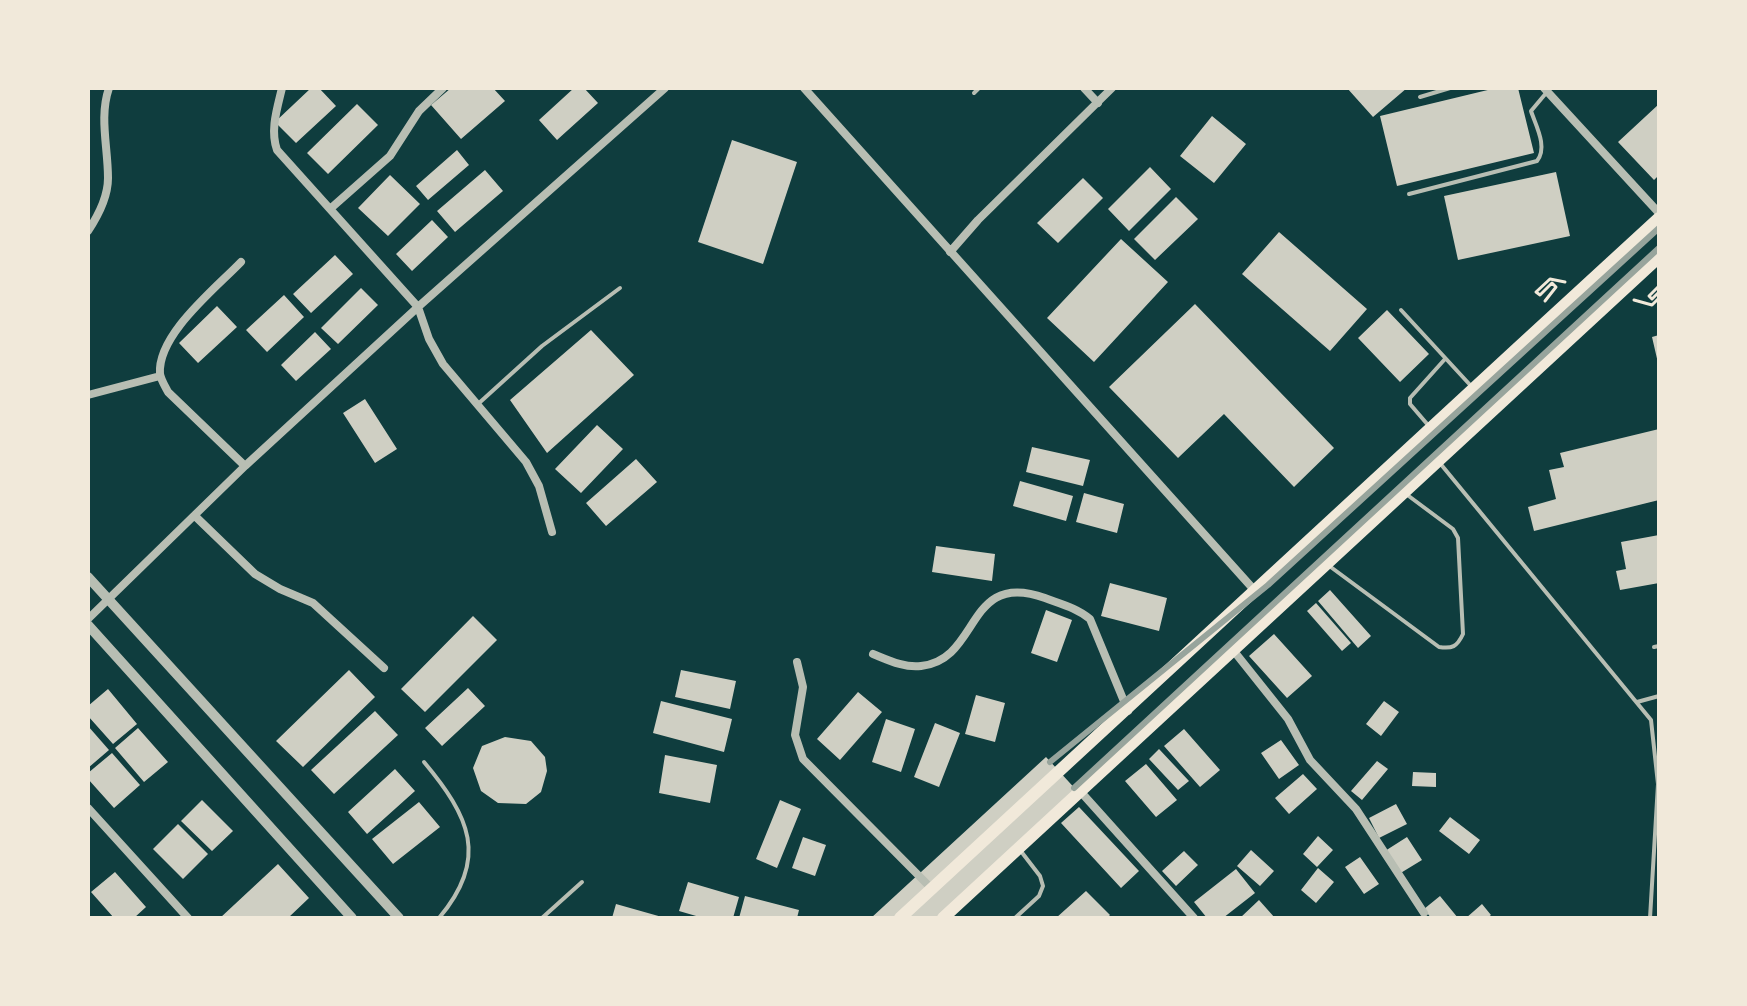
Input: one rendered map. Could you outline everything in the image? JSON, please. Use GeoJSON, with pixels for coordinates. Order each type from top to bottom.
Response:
{"type":"FeatureCollection","features":[{"type":"Feature","properties":{"kind":"main road"},"geometry":{"type":"LineString","coordinates":[[900,918],[1128,711],[1430,426],[1659,216]]}},
{"type":"Feature","properties":{"kind":"main road"},"geometry":{"type":"LineString","coordinates":[[943,918],[1659,257]]}},
{"type":"Feature","properties":{"kind":"street"},"geometry":{"type":"LineString","coordinates":[[88,231],[99,213],[108,181],[104,118],[109,88]]}},
{"type":"Feature","properties":{"kind":"street"},"geometry":{"type":"LineString","coordinates":[[282,88],[273,139],[277,150],[418,307],[429,339],[443,364],[526,462],[539,486],[552,532]]}},
{"type":"Feature","properties":{"kind":"street"},"geometry":{"type":"LineString","coordinates":[[330,209],[390,156],[409,125],[443,88]]}},
{"type":"Feature","properties":{"kind":"street"},"geometry":{"type":"LineString","coordinates":[[352,918],[88,622],[245,466],[418,307],[665,88]]}},
{"type":"Feature","properties":{"kind":"street"},"geometry":{"type":"LineString","coordinates":[[804,88],[1256,592]]}},
{"type":"Feature","properties":{"kind":"street"},"geometry":{"type":"LineString","coordinates":[[1084,88],[1098,103]]}},
{"type":"Feature","properties":{"kind":"street"},"geometry":{"type":"LineString","coordinates":[[950,252],[978,220],[1112,88]]}},
{"type":"Feature","properties":{"kind":"street"},"geometry":{"type":"LineString","coordinates":[[1545,90],[1659,216]]}},
{"type":"Feature","properties":{"kind":"street"},"geometry":{"type":"LineString","coordinates":[[241,262],[176,331],[163,352],[160,376],[168,392],[245,466]]}},
{"type":"Feature","properties":{"kind":"street"},"geometry":{"type":"LineString","coordinates":[[88,395],[160,376]]}},
{"type":"Feature","properties":{"kind":"street"},"geometry":{"type":"LineString","coordinates":[[195,516],[255,574],[313,603],[384,668]]}},
{"type":"Feature","properties":{"kind":"street"},"geometry":{"type":"LineString","coordinates":[[88,577],[399,918]]}},
{"type":"Feature","properties":{"kind":"street"},"geometry":{"type":"LineString","coordinates":[[873,654],[901,665],[922,666],[938,660],[952,651],[995,597],[1007,592],[1031,593],[1080,611],[1090,619],[1128,711]]}},
{"type":"Feature","properties":{"kind":"street"},"geometry":{"type":"LineString","coordinates":[[1233,650],[1288,719],[1310,760],[1356,809],[1424,913]]}},
{"type":"Feature","properties":{"kind":"street"},"geometry":{"type":"LineString","coordinates":[[797,662],[803,687],[795,735],[803,759],[932,889]]}},
{"type":"Feature","properties":{"kind":"street"},"geometry":{"type":"LineString","coordinates":[[1080,791],[1194,918]]}},
{"type":"Feature","properties":{"kind":"street"},"geometry":{"type":"LineString","coordinates":[[88,808],[188,918]]}},
{"type":"Feature","properties":{"kind":"lane"},"geometry":{"type":"LineString","coordinates":[[974,93],[979,88]]}},
{"type":"Feature","properties":{"kind":"lane"},"geometry":{"type":"LineString","coordinates":[[1420,97],[1450,88]]}},
{"type":"Feature","properties":{"kind":"lane"},"geometry":{"type":"LineString","coordinates":[[1409,194],[1537,161],[1542,154],[1541,143],[1531,111],[1545,90]]}},
{"type":"Feature","properties":{"kind":"lane"},"geometry":{"type":"LineString","coordinates":[[478,404],[542,346],[620,288]]}},
{"type":"Feature","properties":{"kind":"lane"},"geometry":{"type":"LineString","coordinates":[[1401,310],[1472,387]]}},
{"type":"Feature","properties":{"kind":"lane"},"geometry":{"type":"LineString","coordinates":[[1430,426],[1410,404],[1410,398],[1446,358]]}},
{"type":"Feature","properties":{"kind":"lane"},"geometry":{"type":"LineString","coordinates":[[1437,461],[1651,720],[1658,784],[1650,918]]}},
{"type":"Feature","properties":{"kind":"lane"},"geometry":{"type":"LineString","coordinates":[[1326,564],[1439,647],[1450,648],[1459,644],[1463,634],[1458,538],[1453,529],[1404,492]]}},
{"type":"Feature","properties":{"kind":"lane"},"geometry":{"type":"LineString","coordinates":[[1637,702],[1659,696]]}},
{"type":"Feature","properties":{"kind":"lane"},"geometry":{"type":"LineString","coordinates":[[1651,720],[1659,719]]}},
{"type":"Feature","properties":{"kind":"lane"},"geometry":{"type":"LineString","coordinates":[[424,762],[460,811],[470,850],[466,872],[455,899],[439,918]]}},
{"type":"Feature","properties":{"kind":"lane"},"geometry":{"type":"LineString","coordinates":[[1015,918],[1039,896],[1043,886],[1040,876],[1018,848]]}},
{"type":"Feature","properties":{"kind":"lane"},"geometry":{"type":"LineString","coordinates":[[542,918],[582,882]]}},
{"type":"Feature","properties":{"kind":"path"},"geometry":{"type":"LineString","coordinates":[[1544,300],[1556,287],[1552,283],[1540,295],[1536,292],[1550,279]]}},
{"type":"Feature","properties":{"kind":"path"},"geometry":{"type":"LineString","coordinates":[[1659,286],[1649,296],[1652,299],[1659,292]]}},
{"type":"Feature","properties":{"kind":"path"},"geometry":{"type":"LineString","coordinates":[[1652,305],[1659,298]]}},
{"type":"Feature","properties":{"kind":"building"},"geometry":{"type":"Polygon","coordinates":[[[311,88],[319,88],[336,106],[296,143],[275,122],[311,88]]]}},
{"type":"Feature","properties":{"kind":"building"},"geometry":{"type":"Polygon","coordinates":[[[451,88],[493,88],[505,101],[461,139],[431,105],[451,88]]]}},
{"type":"Feature","properties":{"kind":"building"},"geometry":{"type":"Polygon","coordinates":[[[574,88],[584,88],[598,103],[557,140],[539,120],[574,88]]]}},
{"type":"Feature","properties":{"kind":"building"},"geometry":{"type":"Polygon","coordinates":[[[1347,88],[1407,88],[1373,117],[1347,88]]]}},
{"type":"Feature","properties":{"kind":"building"},"geometry":{"type":"Polygon","coordinates":[[[1496,88],[1518,88],[1534,153],[1397,186],[1380,116],[1496,88]]]}},
{"type":"Feature","properties":{"kind":"building"},"geometry":{"type":"Polygon","coordinates":[[[357,104],[378,125],[328,174],[307,153],[357,104]]]}},
{"type":"Feature","properties":{"kind":"building"},"geometry":{"type":"Polygon","coordinates":[[[1659,104],[1659,175],[1654,180],[1618,142],[1659,104]]]}},
{"type":"Feature","properties":{"kind":"building"},"geometry":{"type":"Polygon","coordinates":[[[1212,116],[1246,144],[1214,183],[1180,156],[1212,116]]]}},
{"type":"Feature","properties":{"kind":"building"},"geometry":{"type":"Polygon","coordinates":[[[732,140],[797,162],[763,264],[698,242],[732,140]]]}},
{"type":"Feature","properties":{"kind":"building"},"geometry":{"type":"Polygon","coordinates":[[[457,150],[469,165],[428,200],[416,186],[457,150]]]}},
{"type":"Feature","properties":{"kind":"building"},"geometry":{"type":"Polygon","coordinates":[[[1150,167],[1171,189],[1129,231],[1108,209],[1150,167]]]}},
{"type":"Feature","properties":{"kind":"building"},"geometry":{"type":"Polygon","coordinates":[[[485,170],[503,191],[455,232],[437,211],[485,170]]]}},
{"type":"Feature","properties":{"kind":"building"},"geometry":{"type":"Polygon","coordinates":[[[1556,172],[1570,236],[1458,260],[1444,196],[1556,172]]]}},
{"type":"Feature","properties":{"kind":"building"},"geometry":{"type":"Polygon","coordinates":[[[390,175],[420,204],[388,236],[358,208],[390,175]]]}},
{"type":"Feature","properties":{"kind":"building"},"geometry":{"type":"Polygon","coordinates":[[[1083,178],[1103,198],[1058,243],[1037,223],[1083,178]]]}},
{"type":"Feature","properties":{"kind":"building"},"geometry":{"type":"Polygon","coordinates":[[[1176,197],[1198,219],[1155,260],[1134,239],[1176,197]]]}},
{"type":"Feature","properties":{"kind":"building"},"geometry":{"type":"Polygon","coordinates":[[[432,220],[448,237],[412,271],[396,254],[432,220]]]}},
{"type":"Feature","properties":{"kind":"building"},"geometry":{"type":"Polygon","coordinates":[[[1279,232],[1367,309],[1330,351],[1242,274],[1279,232]]]}},
{"type":"Feature","properties":{"kind":"building"},"geometry":{"type":"Polygon","coordinates":[[[1121,239],[1168,282],[1094,362],[1047,318],[1121,239]]]}},
{"type":"Feature","properties":{"kind":"building"},"geometry":{"type":"Polygon","coordinates":[[[335,255],[353,274],[311,313],[293,294],[335,255]]]}},
{"type":"Feature","properties":{"kind":"building"},"geometry":{"type":"Polygon","coordinates":[[[361,288],[378,305],[338,344],[321,328],[361,288]]]}},
{"type":"Feature","properties":{"kind":"building"},"geometry":{"type":"Polygon","coordinates":[[[284,295],[304,317],[267,352],[246,330],[284,295]]]}},
{"type":"Feature","properties":{"kind":"building"},"geometry":{"type":"Polygon","coordinates":[[[1195,304],[1334,448],[1294,487],[1224,414],[1178,458],[1109,387],[1195,304]]]}},
{"type":"Feature","properties":{"kind":"building"},"geometry":{"type":"Polygon","coordinates":[[[217,306],[237,327],[198,363],[179,343],[217,306]]]}},
{"type":"Feature","properties":{"kind":"building"},"geometry":{"type":"Polygon","coordinates":[[[1387,310],[1429,354],[1400,382],[1358,338],[1387,310]]]}},
{"type":"Feature","properties":{"kind":"building"},"geometry":{"type":"Polygon","coordinates":[[[591,330],[634,375],[547,453],[510,400],[591,330]]]}},
{"type":"Feature","properties":{"kind":"building"},"geometry":{"type":"Polygon","coordinates":[[[315,332],[331,349],[296,381],[281,365],[315,332]]]}},
{"type":"Feature","properties":{"kind":"building"},"geometry":{"type":"Polygon","coordinates":[[[1659,335],[1659,363],[1658,363],[1652,337],[1659,335]]]}},
{"type":"Feature","properties":{"kind":"building"},"geometry":{"type":"Polygon","coordinates":[[[365,399],[397,449],[375,463],[343,413],[365,399]]]}},
{"type":"Feature","properties":{"kind":"building"},"geometry":{"type":"Polygon","coordinates":[[[597,425],[623,449],[581,493],[555,469],[597,425]]]}},
{"type":"Feature","properties":{"kind":"building"},"geometry":{"type":"Polygon","coordinates":[[[1659,429],[1659,500],[1534,531],[1528,507],[1556,499],[1549,470],[1564,467],[1560,453],[1659,429]]]}},
{"type":"Feature","properties":{"kind":"building"},"geometry":{"type":"Polygon","coordinates":[[[1032,447],[1090,460],[1083,486],[1026,472],[1032,447]]]}},
{"type":"Feature","properties":{"kind":"building"},"geometry":{"type":"Polygon","coordinates":[[[636,459],[657,482],[606,526],[586,503],[636,459]]]}},
{"type":"Feature","properties":{"kind":"building"},"geometry":{"type":"Polygon","coordinates":[[[1020,481],[1073,496],[1066,521],[1013,506],[1020,481]]]}},
{"type":"Feature","properties":{"kind":"building"},"geometry":{"type":"Polygon","coordinates":[[[1084,493],[1124,504],[1117,533],[1076,522],[1084,493]]]}},
{"type":"Feature","properties":{"kind":"building"},"geometry":{"type":"Polygon","coordinates":[[[1659,535],[1659,583],[1620,590],[1616,571],[1626,569],[1621,542],[1659,535]]]}},
{"type":"Feature","properties":{"kind":"building"},"geometry":{"type":"Polygon","coordinates":[[[936,546],[995,554],[992,581],[932,572],[936,546]]]}},
{"type":"Feature","properties":{"kind":"building"},"geometry":{"type":"Polygon","coordinates":[[[1110,583],[1167,598],[1159,631],[1101,616],[1110,583]]]}},
{"type":"Feature","properties":{"kind":"building"},"geometry":{"type":"Polygon","coordinates":[[[1330,590],[1371,636],[1358,648],[1318,601],[1330,590]]]}},
{"type":"Feature","properties":{"kind":"building"},"geometry":{"type":"Polygon","coordinates":[[[1316,603],[1351,643],[1342,651],[1307,611],[1316,603]]]}},
{"type":"Feature","properties":{"kind":"building"},"geometry":{"type":"Polygon","coordinates":[[[1046,610],[1072,620],[1057,662],[1031,653],[1046,610]]]}},
{"type":"Feature","properties":{"kind":"building"},"geometry":{"type":"Polygon","coordinates":[[[473,616],[497,640],[425,712],[401,689],[473,616]]]}},
{"type":"Feature","properties":{"kind":"building"},"geometry":{"type":"Polygon","coordinates":[[[1274,634],[1312,676],[1287,698],[1249,656],[1274,634]]]}},
{"type":"Feature","properties":{"kind":"building"},"geometry":{"type":"Polygon","coordinates":[[[349,670],[375,697],[303,767],[276,741],[349,670]]]}},
{"type":"Feature","properties":{"kind":"building"},"geometry":{"type":"Polygon","coordinates":[[[681,670],[736,681],[730,709],[675,697],[681,670]]]}},
{"type":"Feature","properties":{"kind":"building"},"geometry":{"type":"Polygon","coordinates":[[[468,688],[485,706],[442,746],[425,728],[468,688]]]}},
{"type":"Feature","properties":{"kind":"building"},"geometry":{"type":"Polygon","coordinates":[[[108,689],[137,724],[113,744],[88,716],[88,706],[108,689]]]}},
{"type":"Feature","properties":{"kind":"building"},"geometry":{"type":"Polygon","coordinates":[[[858,692],[882,712],[840,760],[817,739],[858,692]]]}},
{"type":"Feature","properties":{"kind":"building"},"geometry":{"type":"Polygon","coordinates":[[[976,695],[1005,703],[995,742],[965,734],[976,695]]]}},
{"type":"Feature","properties":{"kind":"building"},"geometry":{"type":"Polygon","coordinates":[[[661,701],[732,719],[724,752],[653,733],[661,701]]]}},
{"type":"Feature","properties":{"kind":"building"},"geometry":{"type":"Polygon","coordinates":[[[1384,701],[1399,712],[1381,736],[1366,724],[1384,701]]]}},
{"type":"Feature","properties":{"kind":"building"},"geometry":{"type":"Polygon","coordinates":[[[375,711],[398,735],[334,794],[311,770],[375,711]]]}},
{"type":"Feature","properties":{"kind":"building"},"geometry":{"type":"Polygon","coordinates":[[[886,719],[915,729],[901,772],[872,762],[886,719]]]}},
{"type":"Feature","properties":{"kind":"building"},"geometry":{"type":"Polygon","coordinates":[[[935,723],[960,733],[939,787],[914,777],[935,723]]]}},
{"type":"Feature","properties":{"kind":"building"},"geometry":{"type":"Polygon","coordinates":[[[88,726],[109,750],[88,768],[88,726]]]}},
{"type":"Feature","properties":{"kind":"building"},"geometry":{"type":"Polygon","coordinates":[[[138,728],[168,762],[144,782],[115,748],[138,728]]]}},
{"type":"Feature","properties":{"kind":"building"},"geometry":{"type":"Polygon","coordinates":[[[1184,729],[1220,770],[1200,787],[1164,746],[1184,729]]]}},
{"type":"Feature","properties":{"kind":"building"},"geometry":{"type":"Polygon","coordinates":[[[505,737],[531,741],[545,757],[547,771],[541,792],[526,804],[498,803],[481,791],[473,768],[482,746],[505,737]]]}},
{"type":"Feature","properties":{"kind":"building"},"geometry":{"type":"Polygon","coordinates":[[[1281,740],[1299,765],[1279,779],[1261,753],[1281,740]]]}},
{"type":"Feature","properties":{"kind":"building"},"geometry":{"type":"Polygon","coordinates":[[[1159,749],[1189,781],[1178,790],[1149,759],[1159,749]]]}},
{"type":"Feature","properties":{"kind":"building"},"geometry":{"type":"Polygon","coordinates":[[[112,753],[140,785],[114,808],[88,779],[88,773],[112,753]]]}},
{"type":"Feature","properties":{"kind":"building"},"geometry":{"type":"Polygon","coordinates":[[[665,755],[717,765],[710,803],[659,793],[665,755]]]}},
{"type":"Feature","properties":{"kind":"building"},"geometry":{"type":"Polygon","coordinates":[[[1046,757],[1080,794],[945,918],[871,918],[1046,757]]]}},
{"type":"Feature","properties":{"kind":"building"},"geometry":{"type":"Polygon","coordinates":[[[1377,761],[1388,769],[1362,800],[1351,791],[1377,761]]]}},
{"type":"Feature","properties":{"kind":"building"},"geometry":{"type":"Polygon","coordinates":[[[1146,764],[1177,800],[1156,817],[1125,781],[1146,764]]]}},
{"type":"Feature","properties":{"kind":"building"},"geometry":{"type":"Polygon","coordinates":[[[395,769],[415,791],[367,834],[348,812],[395,769]]]}},
{"type":"Feature","properties":{"kind":"building"},"geometry":{"type":"Polygon","coordinates":[[[1413,772],[1436,773],[1436,787],[1412,786],[1413,772]]]}},
{"type":"Feature","properties":{"kind":"building"},"geometry":{"type":"Polygon","coordinates":[[[1303,774],[1317,789],[1289,814],[1275,798],[1303,774]]]}},
{"type":"Feature","properties":{"kind":"building"},"geometry":{"type":"Polygon","coordinates":[[[202,800],[233,831],[212,851],[181,821],[202,800]]]}},
{"type":"Feature","properties":{"kind":"building"},"geometry":{"type":"Polygon","coordinates":[[[780,800],[801,809],[777,868],[756,859],[780,800]]]}},
{"type":"Feature","properties":{"kind":"building"},"geometry":{"type":"Polygon","coordinates":[[[419,802],[440,827],[393,864],[372,839],[419,802]]]}},
{"type":"Feature","properties":{"kind":"building"},"geometry":{"type":"Polygon","coordinates":[[[1396,804],[1407,824],[1379,838],[1369,818],[1396,804]]]}},
{"type":"Feature","properties":{"kind":"building"},"geometry":{"type":"Polygon","coordinates":[[[1079,807],[1139,871],[1121,888],[1061,823],[1079,807]]]}},
{"type":"Feature","properties":{"kind":"building"},"geometry":{"type":"Polygon","coordinates":[[[1450,817],[1480,840],[1469,854],[1439,831],[1450,817]]]}},
{"type":"Feature","properties":{"kind":"building"},"geometry":{"type":"Polygon","coordinates":[[[178,824],[208,854],[183,879],[153,849],[178,824]]]}},
{"type":"Feature","properties":{"kind":"building"},"geometry":{"type":"Polygon","coordinates":[[[1318,836],[1333,850],[1317,867],[1303,854],[1318,836]]]}},
{"type":"Feature","properties":{"kind":"building"},"geometry":{"type":"Polygon","coordinates":[[[803,837],[826,845],[815,876],[792,868],[803,837]]]}},
{"type":"Feature","properties":{"kind":"building"},"geometry":{"type":"Polygon","coordinates":[[[1407,837],[1422,860],[1399,874],[1385,851],[1407,837]]]}},
{"type":"Feature","properties":{"kind":"building"},"geometry":{"type":"Polygon","coordinates":[[[1251,850],[1274,871],[1260,886],[1237,866],[1251,850]]]}},
{"type":"Feature","properties":{"kind":"building"},"geometry":{"type":"Polygon","coordinates":[[[1184,851],[1198,865],[1176,886],[1162,871],[1184,851]]]}},
{"type":"Feature","properties":{"kind":"building"},"geometry":{"type":"Polygon","coordinates":[[[1360,857],[1379,884],[1364,894],[1345,867],[1360,857]]]}},
{"type":"Feature","properties":{"kind":"building"},"geometry":{"type":"Polygon","coordinates":[[[278,864],[309,898],[288,918],[220,918],[278,864]]]}},
{"type":"Feature","properties":{"kind":"building"},"geometry":{"type":"Polygon","coordinates":[[[1318,868],[1334,882],[1316,903],[1301,890],[1318,868]]]}},
{"type":"Feature","properties":{"kind":"building"},"geometry":{"type":"Polygon","coordinates":[[[1236,869],[1255,893],[1223,918],[1207,918],[1194,902],[1236,869]]]}},
{"type":"Feature","properties":{"kind":"building"},"geometry":{"type":"Polygon","coordinates":[[[115,872],[146,907],[134,918],[114,918],[91,892],[115,872]]]}},
{"type":"Feature","properties":{"kind":"building"},"geometry":{"type":"Polygon","coordinates":[[[688,882],[739,897],[733,918],[703,918],[679,911],[688,882]]]}},
{"type":"Feature","properties":{"kind":"building"},"geometry":{"type":"Polygon","coordinates":[[[1086,891],[1110,915],[1107,918],[1056,918],[1086,891]]]}},
{"type":"Feature","properties":{"kind":"building"},"geometry":{"type":"Polygon","coordinates":[[[745,896],[799,910],[797,918],[739,918],[745,896]]]}},
{"type":"Feature","properties":{"kind":"building"},"geometry":{"type":"Polygon","coordinates":[[[1440,896],[1458,918],[1431,918],[1424,909],[1440,896]]]}},
{"type":"Feature","properties":{"kind":"building"},"geometry":{"type":"Polygon","coordinates":[[[1259,900],[1275,918],[1240,918],[1259,900]]]}},
{"type":"Feature","properties":{"kind":"building"},"geometry":{"type":"Polygon","coordinates":[[[616,904],[662,917],[662,918],[612,918],[616,904]]]}},
{"type":"Feature","properties":{"kind":"building"},"geometry":{"type":"Polygon","coordinates":[[[1482,904],[1491,915],[1487,918],[1466,918],[1482,904]]]}},
{"type":"Feature","properties":{"kind":"railway"},"geometry":{"type":"LineString","coordinates":[[1050,762],[1268,585],[1659,228]]}},
{"type":"Feature","properties":{"kind":"railway"},"geometry":{"type":"LineString","coordinates":[[1074,788],[1659,248]]}}]}
